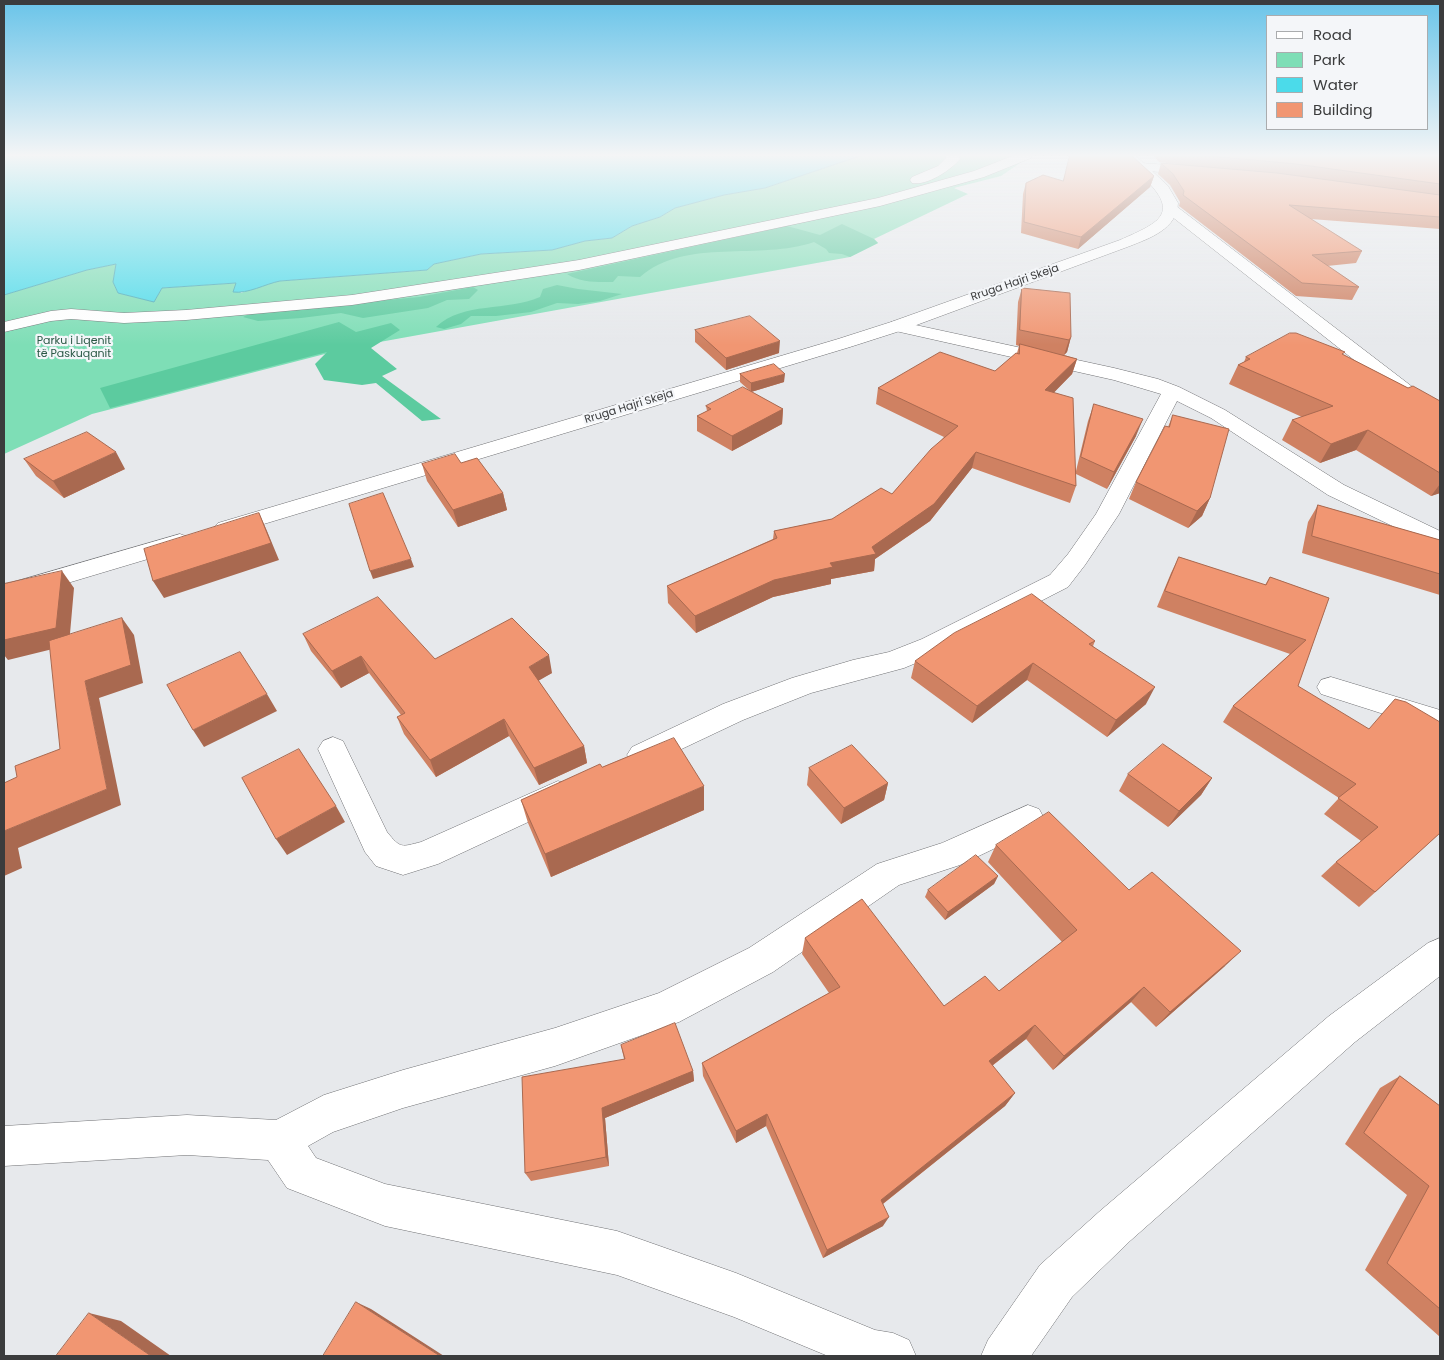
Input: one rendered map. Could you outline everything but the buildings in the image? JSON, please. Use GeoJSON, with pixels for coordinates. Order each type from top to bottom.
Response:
{"type":"FeatureCollection","features":[{"type":"Feature","properties":{"kind":"street"},"geometry":{"type":"LineString","coordinates":[[4,327],[51,316],[71,314],[124,318],[186,315],[385,295],[579,265],[801,218]]}},
{"type":"Feature","properties":{"kind":"street","name":"Rruga Hajri Skeja"},"geometry":{"type":"LineString","coordinates":[[4,594],[897,326],[1125,243],[1150,232],[1164,222],[1166,218]]}},
{"type":"Feature","properties":{"kind":"street"},"geometry":{"type":"LineString","coordinates":[[1183,218],[1440,418]]}},
{"type":"Feature","properties":{"kind":"street"},"geometry":{"type":"LineString","coordinates":[[897,326],[1114,374],[1172,392],[1218,414],[1336,490],[1440,540]]}},
{"type":"Feature","properties":{"kind":"street"},"geometry":{"type":"LineString","coordinates":[[618,766],[733,712],[793,689],[853,670],[894,661],[931,646],[1059,581],[1099,530],[1172,392]]}},
{"type":"Feature","properties":{"kind":"street"},"geometry":{"type":"LineString","coordinates":[[1331,687],[1440,721]]}},
{"type":"Feature","properties":{"kind":"street"},"geometry":{"type":"LineString","coordinates":[[333,749],[376,842],[387,856],[404,860],[427,854],[581,783]]}},
{"type":"Feature","properties":{"kind":"street"},"geometry":{"type":"LineString","coordinates":[[4,1146],[186,1135],[278,1140],[324,1115],[404,1089],[555,1047],[666,1009],[762,960],[889,874],[949,855],[1028,818]]}},
{"type":"Feature","properties":{"kind":"street"},"geometry":{"type":"LineString","coordinates":[[1004,1356],[1056,1281],[1115,1226],[1342,1029],[1440,955]]}},
{"type":"Feature","properties":{"kind":"street"},"geometry":{"type":"LineString","coordinates":[[278,1140],[302,1173],[385,1205],[617,1253],[736,1295],[875,1353],[893,1356]]}},
{"type":"Feature","properties":{"kind":"green space","name":"Parku i Liqenit të Paskuqanit"},"geometry":{"type":"Polygon","coordinates":[[[655,218],[917,218],[874,239],[878,243],[850,257],[352,347],[92,414],[4,454],[4,295],[87,270],[116,264],[113,282],[118,293],[154,302],[162,288],[236,283],[241,293],[267,283],[280,281],[427,270],[434,264],[481,254],[552,250],[585,241],[612,238],[632,226],[655,218]]]}},
{"type":"Feature","properties":{"kind":"green space"},"geometry":{"type":"Polygon","coordinates":[[[842,224],[874,239],[878,243],[850,257],[829,253],[814,242],[770,250],[701,253],[679,257],[658,265],[640,277],[618,276],[613,282],[583,280],[567,274],[787,226],[820,235],[842,224]]]}},
{"type":"Feature","properties":{"kind":"green space"},"geometry":{"type":"Polygon","coordinates":[[[557,285],[622,294],[600,301],[578,304],[557,303],[531,312],[496,316],[471,316],[461,324],[444,329],[436,327],[459,313],[527,302],[540,297],[543,289],[557,285]]]}},
{"type":"Feature","properties":{"kind":"green space"},"geometry":{"type":"Polygon","coordinates":[[[473,287],[478,290],[469,299],[447,300],[428,308],[363,318],[341,313],[258,321],[243,317],[251,313],[419,297],[473,287]]]}},
{"type":"Feature","properties":{"kind":"green space"},"geometry":{"type":"Polygon","coordinates":[[[339,322],[356,332],[391,323],[400,330],[371,348],[397,369],[382,376],[441,419],[422,421],[376,383],[362,385],[324,380],[315,364],[327,352],[110,408],[100,388],[339,322]]]}},
{"type":"Feature","properties":{"kind":"water"},"geometry":{"type":"Polygon","coordinates":[[[4,218],[655,218],[632,226],[612,238],[585,241],[552,250],[481,254],[434,264],[427,270],[280,281],[239,292],[233,292],[236,283],[162,288],[154,302],[118,293],[113,282],[116,264],[87,270],[4,295],[4,218]]]}}]}
